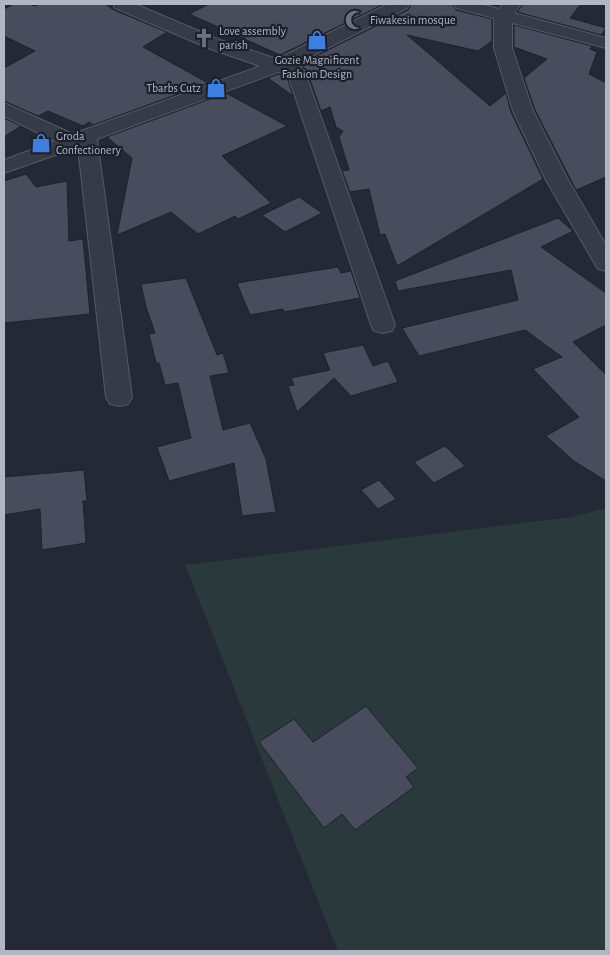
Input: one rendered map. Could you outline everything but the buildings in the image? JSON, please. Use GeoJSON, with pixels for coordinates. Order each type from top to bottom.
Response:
{"type":"FeatureCollection","features":[{"type":"Feature","properties":{"kind":"street"},"geometry":{"type":"LineString","coordinates":[[121,4],[214,44],[294,71],[302,84],[306,105],[383,326]]}},
{"type":"Feature","properties":{"kind":"street"},"geometry":{"type":"LineString","coordinates":[[4,167],[277,66],[401,4]]}},
{"type":"Feature","properties":{"kind":"street"},"geometry":{"type":"LineString","coordinates":[[462,4],[508,9],[606,42]]}},
{"type":"Feature","properties":{"kind":"street"},"geometry":{"type":"LineString","coordinates":[[508,9],[503,48],[523,111],[556,180],[606,264]]}},
{"type":"Feature","properties":{"kind":"street"},"geometry":{"type":"LineString","coordinates":[[4,109],[80,140]]}},
{"type":"Feature","properties":{"kind":"street"},"geometry":{"type":"LineString","coordinates":[[80,140],[119,397]]}},
{"type":"Feature","properties":{"kind":"shaded area"},"geometry":{"type":"Polygon","coordinates":[[[606,508],[606,951],[338,951],[185,565],[571,517],[606,508]]]}},
{"type":"Feature","properties":{"kind":"place","name":"Fiwakesin mosque"},"geometry":{"type":"Point","coordinates":[355,20]}},
{"type":"Feature","properties":{"kind":"place","name":"Love assembly parish"},"geometry":{"type":"Point","coordinates":[204,38]}},
{"type":"Feature","properties":{"kind":"place","name":"Gozie Magnificent Fashion Design"},"geometry":{"type":"Point","coordinates":[317,40]}},
{"type":"Feature","properties":{"kind":"place","name":"Tbarbs Cutz"},"geometry":{"type":"Point","coordinates":[216,88]}},
{"type":"Feature","properties":{"kind":"place","name":"Groda Confectionery"},"geometry":{"type":"Point","coordinates":[41,143]}}]}
